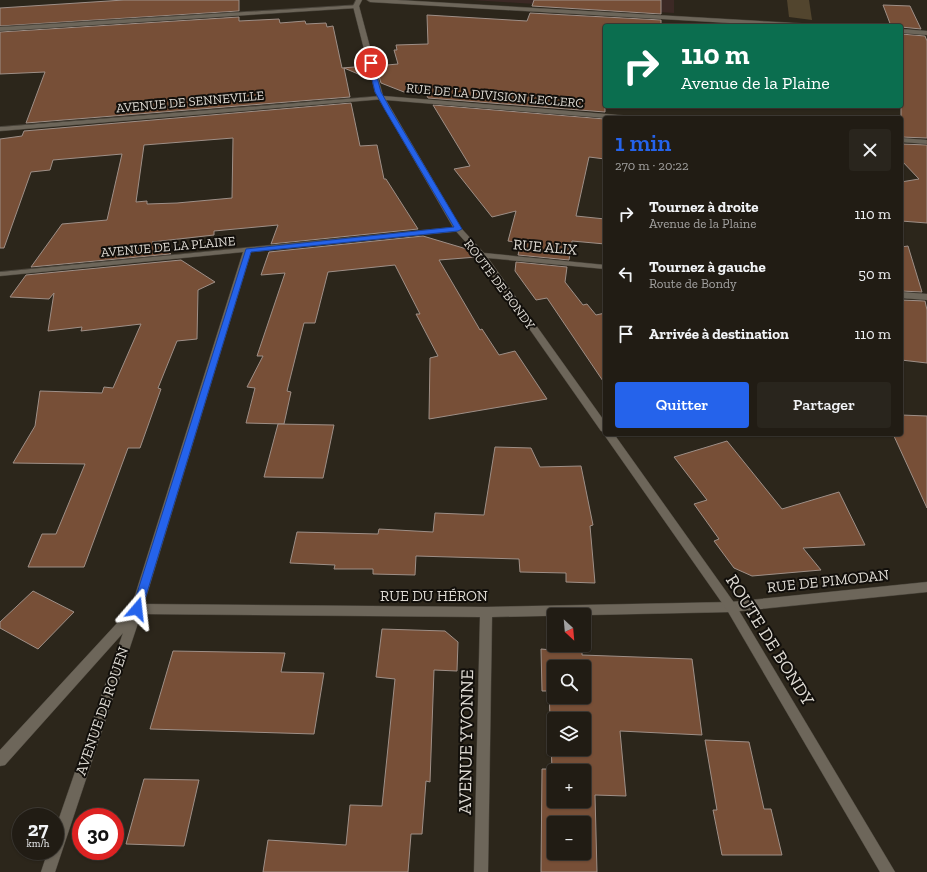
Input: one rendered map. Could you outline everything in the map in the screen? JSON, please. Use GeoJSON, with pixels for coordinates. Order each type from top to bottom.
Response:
{"type":"FeatureCollection","features":[{"type":"Feature","properties":{"kind":"street"},"geometry":{"type":"LineString","coordinates":[[370,0],[776,24]]}},
{"type":"Feature","properties":{"kind":"street"},"geometry":{"type":"LineString","coordinates":[[0,29],[358,3]]}},
{"type":"Feature","properties":{"kind":"street","name":"ROUTE DE BONDY"},"geometry":{"type":"LineString","coordinates":[[358,3],[378,92],[458,229],[482,255],[603,426]]}},
{"type":"Feature","properties":{"kind":"street"},"geometry":{"type":"LineString","coordinates":[[903,31],[927,33]]}},
{"type":"Feature","properties":{"kind":"street","name":"RUE DE LA DIVISION LECLERC"},"geometry":{"type":"LineString","coordinates":[[382,98],[605,116]]}},
{"type":"Feature","properties":{"kind":"street","name":"AVENUE DE SENNEVILLE"},"geometry":{"type":"LineString","coordinates":[[0,129],[382,98]]}},
{"type":"Feature","properties":{"kind":"street"},"geometry":{"type":"LineString","coordinates":[[903,140],[927,142]]}},
{"type":"Feature","properties":{"kind":"street","name":"AVENUE DE LA PLAINE"},"geometry":{"type":"LineString","coordinates":[[0,274],[458,229]]}},
{"type":"Feature","properties":{"kind":"street","name":"AVENUE DE ROUEN"},"geometry":{"type":"LineString","coordinates":[[64,824],[137,609],[248,250]]}},
{"type":"Feature","properties":{"kind":"street","name":"RUE ALIX"},"geometry":{"type":"LineString","coordinates":[[482,255],[603,267]]}},
{"type":"Feature","properties":{"kind":"street"},"geometry":{"type":"LineString","coordinates":[[903,295],[927,297]]}},
{"type":"Feature","properties":{"kind":"street","name":"ROUTE DE BONDY"},"geometry":{"type":"LineString","coordinates":[[610,436],[731,607],[888,872]]}},
{"type":"Feature","properties":{"kind":"street","name":"RUE DE PIMODAN"},"geometry":{"type":"LineString","coordinates":[[731,607],[927,587]]}},
{"type":"Feature","properties":{"kind":"street","name":"RUE DU HÉRON"},"geometry":{"type":"LineString","coordinates":[[137,609],[486,612],[731,607]]}},
{"type":"Feature","properties":{"kind":"street"},"geometry":{"type":"LineString","coordinates":[[0,760],[137,609]]}},
{"type":"Feature","properties":{"kind":"street","name":"AVENUE YVONNE"},"geometry":{"type":"LineString","coordinates":[[481,872],[486,612]]}},
{"type":"Feature","properties":{"kind":"street","name":"AVENUE DE ROUEN"},"geometry":{"type":"LineString","coordinates":[[48,872],[52,860]]}},
{"type":"Feature","properties":{"kind":"shaded area"},"geometry":{"type":"Polygon","coordinates":[[[472,0],[674,0],[674,13],[472,0]]]}},
{"type":"Feature","properties":{"kind":"shaded area"},"geometry":{"type":"Polygon","coordinates":[[[787,0],[809,0],[812,20],[789,17],[787,0]]]}},
{"type":"Feature","properties":{"kind":"building"},"geometry":{"type":"Polygon","coordinates":[[[124,0],[239,0],[239,11],[0,26],[0,8],[124,0]]]}},
{"type":"Feature","properties":{"kind":"building"},"geometry":{"type":"Polygon","coordinates":[[[534,0],[661,0],[661,14],[532,6],[534,0]]]}},
{"type":"Feature","properties":{"kind":"building"},"geometry":{"type":"Polygon","coordinates":[[[883,5],[910,6],[921,29],[903,27],[903,24],[890,24],[883,5]]]}},
{"type":"Feature","properties":{"kind":"building"},"geometry":{"type":"Polygon","coordinates":[[[530,13],[661,20],[661,24],[603,24],[603,108],[605,108],[605,112],[428,98],[426,94],[404,92],[381,83],[376,66],[398,64],[394,50],[397,50],[396,45],[428,44],[427,15],[527,21],[530,13]]]}},
{"type":"Feature","properties":{"kind":"building"},"geometry":{"type":"Polygon","coordinates":[[[239,17],[239,21],[279,19],[280,23],[305,21],[306,24],[326,23],[327,27],[333,26],[342,68],[367,66],[370,79],[344,68],[350,97],[26,123],[45,72],[0,74],[0,32],[239,17]]]}},
{"type":"Feature","properties":{"kind":"building"},"geometry":{"type":"Polygon","coordinates":[[[903,34],[925,36],[927,41],[927,138],[903,137],[903,116],[901,116],[901,108],[903,108],[903,34]]]}},
{"type":"Feature","properties":{"kind":"building"},"geometry":{"type":"Polygon","coordinates":[[[351,103],[360,146],[377,145],[384,179],[386,179],[418,229],[271,244],[278,225],[214,231],[214,235],[152,242],[171,254],[31,267],[62,224],[107,220],[122,154],[53,160],[50,170],[31,172],[4,248],[0,248],[0,139],[22,136],[24,131],[351,103]],[[233,138],[144,145],[136,202],[147,201],[147,204],[177,203],[232,198],[233,138]]]}},
{"type":"Feature","properties":{"kind":"building"},"geometry":{"type":"Polygon","coordinates":[[[433,105],[603,119],[603,159],[589,157],[576,216],[603,219],[603,244],[572,241],[569,260],[518,255],[521,243],[508,241],[516,211],[492,217],[454,169],[470,166],[433,105]]]}},
{"type":"Feature","properties":{"kind":"building"},"geometry":{"type":"Polygon","coordinates":[[[903,144],[927,145],[927,223],[903,221],[903,182],[919,179],[903,162],[903,144]]]}},
{"type":"Feature","properties":{"kind":"building"},"geometry":{"type":"Polygon","coordinates":[[[423,236],[470,250],[477,257],[439,260],[480,330],[482,329],[499,355],[515,351],[547,399],[429,419],[430,358],[438,356],[416,314],[420,314],[395,265],[328,272],[315,323],[304,323],[287,391],[291,392],[284,424],[246,423],[255,388],[247,387],[263,356],[257,356],[285,273],[261,275],[269,252],[423,236]]]}},
{"type":"Feature","properties":{"kind":"building"},"geometry":{"type":"Polygon","coordinates":[[[908,246],[922,292],[903,291],[903,247],[908,246]]]}},
{"type":"Feature","properties":{"kind":"building"},"geometry":{"type":"Polygon","coordinates":[[[181,260],[215,282],[198,290],[197,339],[177,341],[158,388],[161,389],[140,448],[128,448],[84,567],[28,567],[42,534],[56,534],[85,464],[13,463],[35,426],[40,391],[102,393],[104,387],[113,388],[141,324],[81,331],[82,327],[48,331],[54,293],[49,299],[10,297],[26,275],[181,260]]]}},
{"type":"Feature","properties":{"kind":"building"},"geometry":{"type":"Polygon","coordinates":[[[516,262],[567,267],[565,282],[583,305],[587,304],[596,315],[603,313],[603,381],[547,298],[536,300],[515,271],[516,262]]]}},
{"type":"Feature","properties":{"kind":"building"},"geometry":{"type":"Polygon","coordinates":[[[903,300],[925,301],[927,310],[927,363],[903,360],[903,300]]]}},
{"type":"Feature","properties":{"kind":"building"},"geometry":{"type":"Polygon","coordinates":[[[903,415],[927,416],[927,508],[894,436],[903,436],[903,415]]]}},
{"type":"Feature","properties":{"kind":"building"},"geometry":{"type":"Polygon","coordinates":[[[278,424],[334,425],[323,478],[264,477],[278,424]]]}},
{"type":"Feature","properties":{"kind":"building"},"geometry":{"type":"Polygon","coordinates":[[[727,441],[782,509],[839,492],[865,545],[803,548],[821,570],[752,576],[734,568],[714,541],[719,539],[694,504],[707,500],[674,457],[727,441]]]}},
{"type":"Feature","properties":{"kind":"building"},"geometry":{"type":"Polygon","coordinates":[[[495,447],[531,448],[540,467],[581,466],[593,525],[590,526],[595,583],[566,582],[566,573],[520,572],[519,559],[416,556],[415,575],[373,574],[373,569],[334,569],[335,565],[290,563],[297,532],[378,534],[379,529],[433,532],[435,513],[484,515],[495,447]]]}},
{"type":"Feature","properties":{"kind":"building"},"geometry":{"type":"Polygon","coordinates":[[[33,591],[74,612],[38,649],[0,628],[0,622],[33,591]]]}},
{"type":"Feature","properties":{"kind":"building"},"geometry":{"type":"Polygon","coordinates":[[[382,629],[445,631],[458,642],[457,671],[434,670],[430,782],[426,781],[422,834],[411,834],[408,872],[263,872],[268,840],[346,845],[350,805],[382,806],[395,679],[376,677],[382,629]]]}},
{"type":"Feature","properties":{"kind":"building"},"geometry":{"type":"Polygon","coordinates":[[[541,649],[547,650],[547,652],[582,652],[582,655],[692,659],[702,735],[620,731],[626,796],[595,795],[597,872],[541,872],[542,769],[547,769],[547,808],[591,808],[591,764],[552,764],[552,756],[591,756],[591,712],[550,712],[550,704],[591,704],[591,660],[547,660],[547,691],[542,691],[541,649]]]}},
{"type":"Feature","properties":{"kind":"building"},"geometry":{"type":"Polygon","coordinates":[[[173,651],[285,653],[281,672],[324,673],[314,734],[150,729],[173,651]]]}},
{"type":"Feature","properties":{"kind":"building"},"geometry":{"type":"Polygon","coordinates":[[[705,740],[749,742],[764,809],[771,809],[782,855],[722,855],[713,810],[717,810],[705,740]]]}},
{"type":"Feature","properties":{"kind":"building"},"geometry":{"type":"Polygon","coordinates":[[[144,779],[199,780],[184,846],[126,844],[144,779]]]}},
{"type":"Feature","properties":{"kind":"route"},"geometry":{"type":"LineString","coordinates":[[137,609],[248,250],[458,229],[378,92],[371,63]]}}]}
